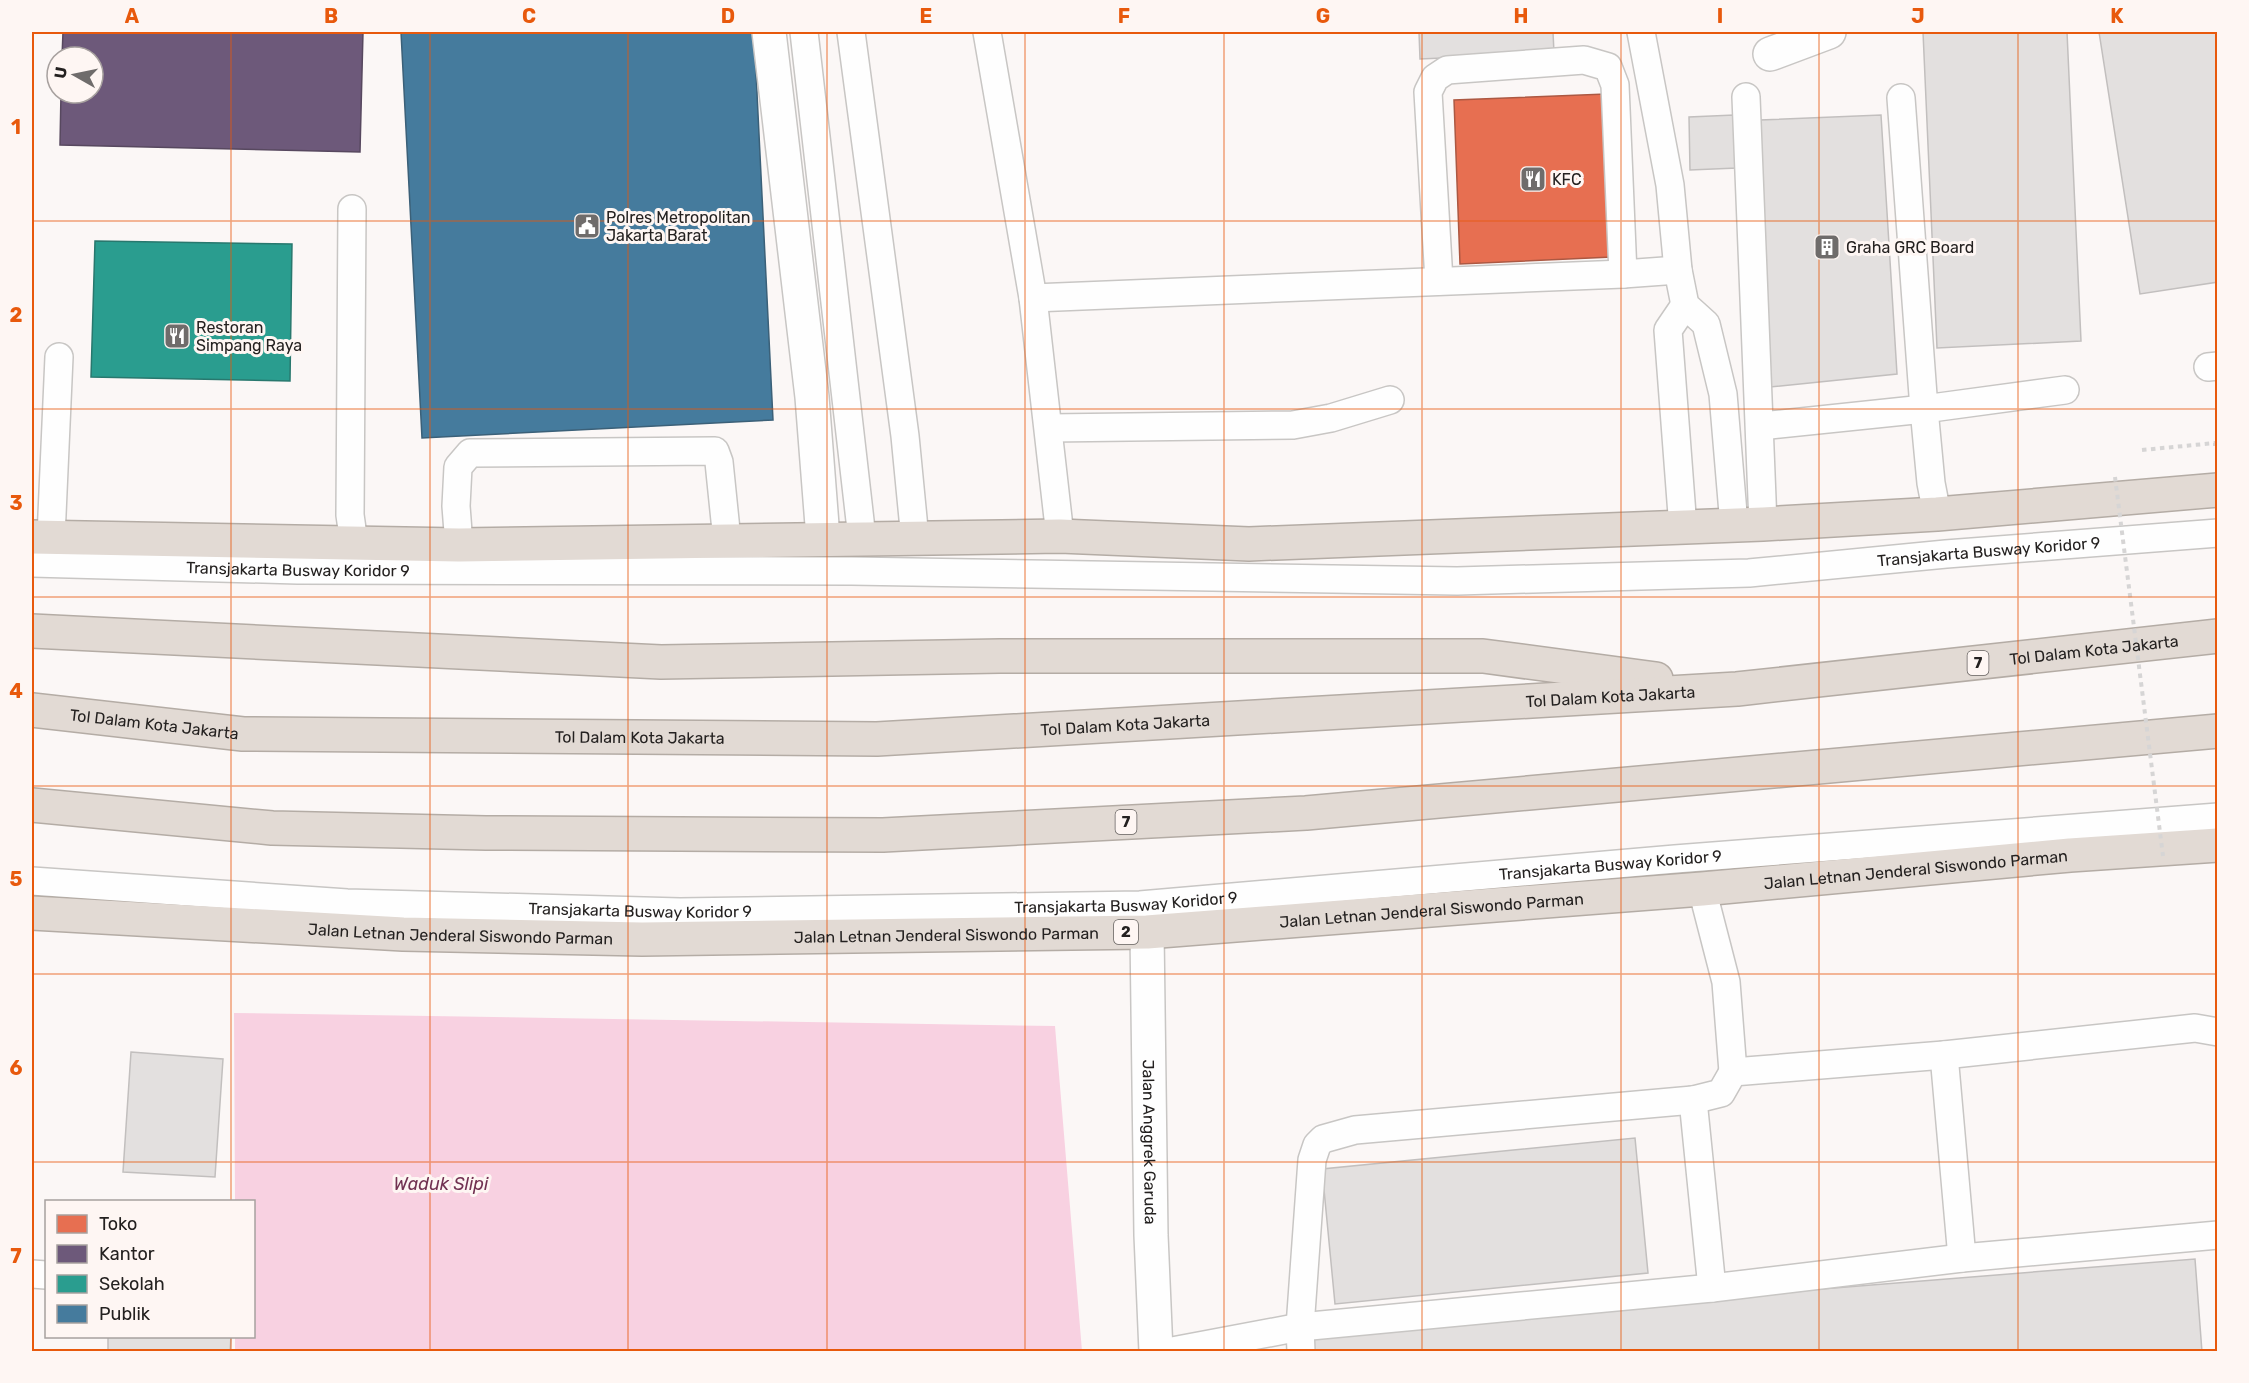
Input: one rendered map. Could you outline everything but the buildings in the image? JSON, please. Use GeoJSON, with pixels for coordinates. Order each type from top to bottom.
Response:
{"type":"FeatureCollection","features":[{"type":"Feature","properties":{"kind":"highway"},"geometry":{"type":"LineString","coordinates":[[41,537],[459,545],[1060,536],[1249,544],[1683,528],[1937,514],[2217,489]]}},
{"type":"Feature","properties":{"kind":"highway"},"geometry":{"type":"LineString","coordinates":[[32,631],[661,662],[999,656],[1483,656],[1737,689]]}},
{"type":"Feature","properties":{"kind":"highway","name":"Tol Dalam Kota Jakarta"},"geometry":{"type":"LineString","coordinates":[[32,710],[243,734],[877,739],[1737,689],[2217,636]]}},
{"type":"Feature","properties":{"kind":"highway","name":"7"},"geometry":{"type":"LineString","coordinates":[[32,805],[272,828],[486,833],[883,834],[1306,813],[2217,731]]}},
{"type":"Feature","properties":{"kind":"highway","name":"Jalan Letnan Jenderal Siswondo Parman"},"geometry":{"type":"LineString","coordinates":[[32,913],[403,934],[642,939],[1147,932],[1702,889],[2070,855],[2217,845]]}},
{"type":"Feature","properties":{"kind":"street"},"geometry":{"type":"LineString","coordinates":[[769,32],[808,363],[824,538]]}},
{"type":"Feature","properties":{"kind":"street"},"geometry":{"type":"LineString","coordinates":[[1770,54],[1830,32]]}},
{"type":"Feature","properties":{"kind":"street","name":"Jalan Anggrek Garuda"},"geometry":{"type":"LineString","coordinates":[[1147,932],[1151,1235],[1156,1352]]}},
{"type":"Feature","properties":{"kind":"lane"},"geometry":{"type":"LineString","coordinates":[[804,32],[862,538]]}},
{"type":"Feature","properties":{"kind":"lane"},"geometry":{"type":"LineString","coordinates":[[851,32],[905,436],[915,539]]}},
{"type":"Feature","properties":{"kind":"lane"},"geometry":{"type":"LineString","coordinates":[[987,32],[1033,298],[1060,536]]}},
{"type":"Feature","properties":{"kind":"lane"},"geometry":{"type":"LineString","coordinates":[[1641,32],[1670,185],[1678,270],[1685,305],[1706,324],[1723,394],[1748,524]]}},
{"type":"Feature","properties":{"kind":"lane"},"geometry":{"type":"LineString","coordinates":[[1439,280],[1428,92],[1435,78],[1447,70],[1584,60],[1608,67],[1615,85],[1623,274]]}},
{"type":"Feature","properties":{"kind":"lane"},"geometry":{"type":"LineString","coordinates":[[1746,97],[1761,426],[1748,524]]}},
{"type":"Feature","properties":{"kind":"lane"},"geometry":{"type":"LineString","coordinates":[[1901,98],[1924,409],[1931,483],[1937,514]]}},
{"type":"Feature","properties":{"kind":"lane"},"geometry":{"type":"LineString","coordinates":[[352,209],[350,515],[354,543]]}},
{"type":"Feature","properties":{"kind":"lane"},"geometry":{"type":"LineString","coordinates":[[1033,298],[1678,270]]}},
{"type":"Feature","properties":{"kind":"lane"},"geometry":{"type":"LineString","coordinates":[[1683,528],[1668,330],[1685,305]]}},
{"type":"Feature","properties":{"kind":"lane"},"geometry":{"type":"LineString","coordinates":[[41,537],[59,357]]}},
{"type":"Feature","properties":{"kind":"lane"},"geometry":{"type":"LineString","coordinates":[[1761,426],[1924,409],[2065,390]]}},
{"type":"Feature","properties":{"kind":"lane"},"geometry":{"type":"LineString","coordinates":[[1049,428],[1293,425],[1331,418],[1389,400]]}},
{"type":"Feature","properties":{"kind":"lane"},"geometry":{"type":"LineString","coordinates":[[459,545],[456,506],[458,467],[470,453],[715,452],[719,462],[727,540]]}},
{"type":"Feature","properties":{"kind":"lane","name":"Transjakarta Busway Koridor 9"},"geometry":{"type":"LineString","coordinates":[[32,563],[298,570],[851,571],[1457,581],[1749,573],[1946,554],[2217,533]]}},
{"type":"Feature","properties":{"kind":"lane","name":"Transjakarta Busway Koridor 9"},"geometry":{"type":"LineString","coordinates":[[32,880],[347,903],[680,912],[1140,905],[1675,859],[2217,817]]}},
{"type":"Feature","properties":{"kind":"lane"},"geometry":{"type":"LineString","coordinates":[[1300,1339],[1312,1160],[1317,1145],[1323,1139],[1355,1130],[1694,1100],[1720,1093],[1733,1072],[1725,982],[1702,889]]}},
{"type":"Feature","properties":{"kind":"lane"},"geometry":{"type":"LineString","coordinates":[[1733,1072],[1944,1055],[2195,1028],[2217,1032]]}},
{"type":"Feature","properties":{"kind":"lane"},"geometry":{"type":"LineString","coordinates":[[1944,1055],[1962,1258]]}},
{"type":"Feature","properties":{"kind":"lane"},"geometry":{"type":"LineString","coordinates":[[1694,1100],[1712,1288]]}},
{"type":"Feature","properties":{"kind":"lane"},"geometry":{"type":"LineString","coordinates":[[1167,1352],[1300,1339],[1962,1258],[2217,1234]]}},
{"type":"Feature","properties":{"kind":"path"},"geometry":{"type":"LineString","coordinates":[[2135,450],[2215,443]]}},
{"type":"Feature","properties":{"kind":"path"},"geometry":{"type":"LineString","coordinates":[[2115,477],[2163,856]]}},
{"type":"Feature","properties":{"kind":"water","name":"Waduk Slipi"},"geometry":{"type":"Polygon","coordinates":[[[234,1013],[1055,1026],[1082,1351],[235,1351],[235,1338],[255,1338],[255,1200],[235,1200],[234,1013]]]}},
{"type":"Feature","properties":{"kind":"place","name":"KFC"},"geometry":{"type":"Point","coordinates":[1533,179]}},
{"type":"Feature","properties":{"kind":"place","name":"Polres Metropolitan Jakarta Barat"},"geometry":{"type":"Point","coordinates":[587,226]}},
{"type":"Feature","properties":{"kind":"place","name":"Graha GRC Board"},"geometry":{"type":"Point","coordinates":[1827,247]}},
{"type":"Feature","properties":{"kind":"place","name":"Restoran Simpang Raya"},"geometry":{"type":"Point","coordinates":[177,336]}}]}
